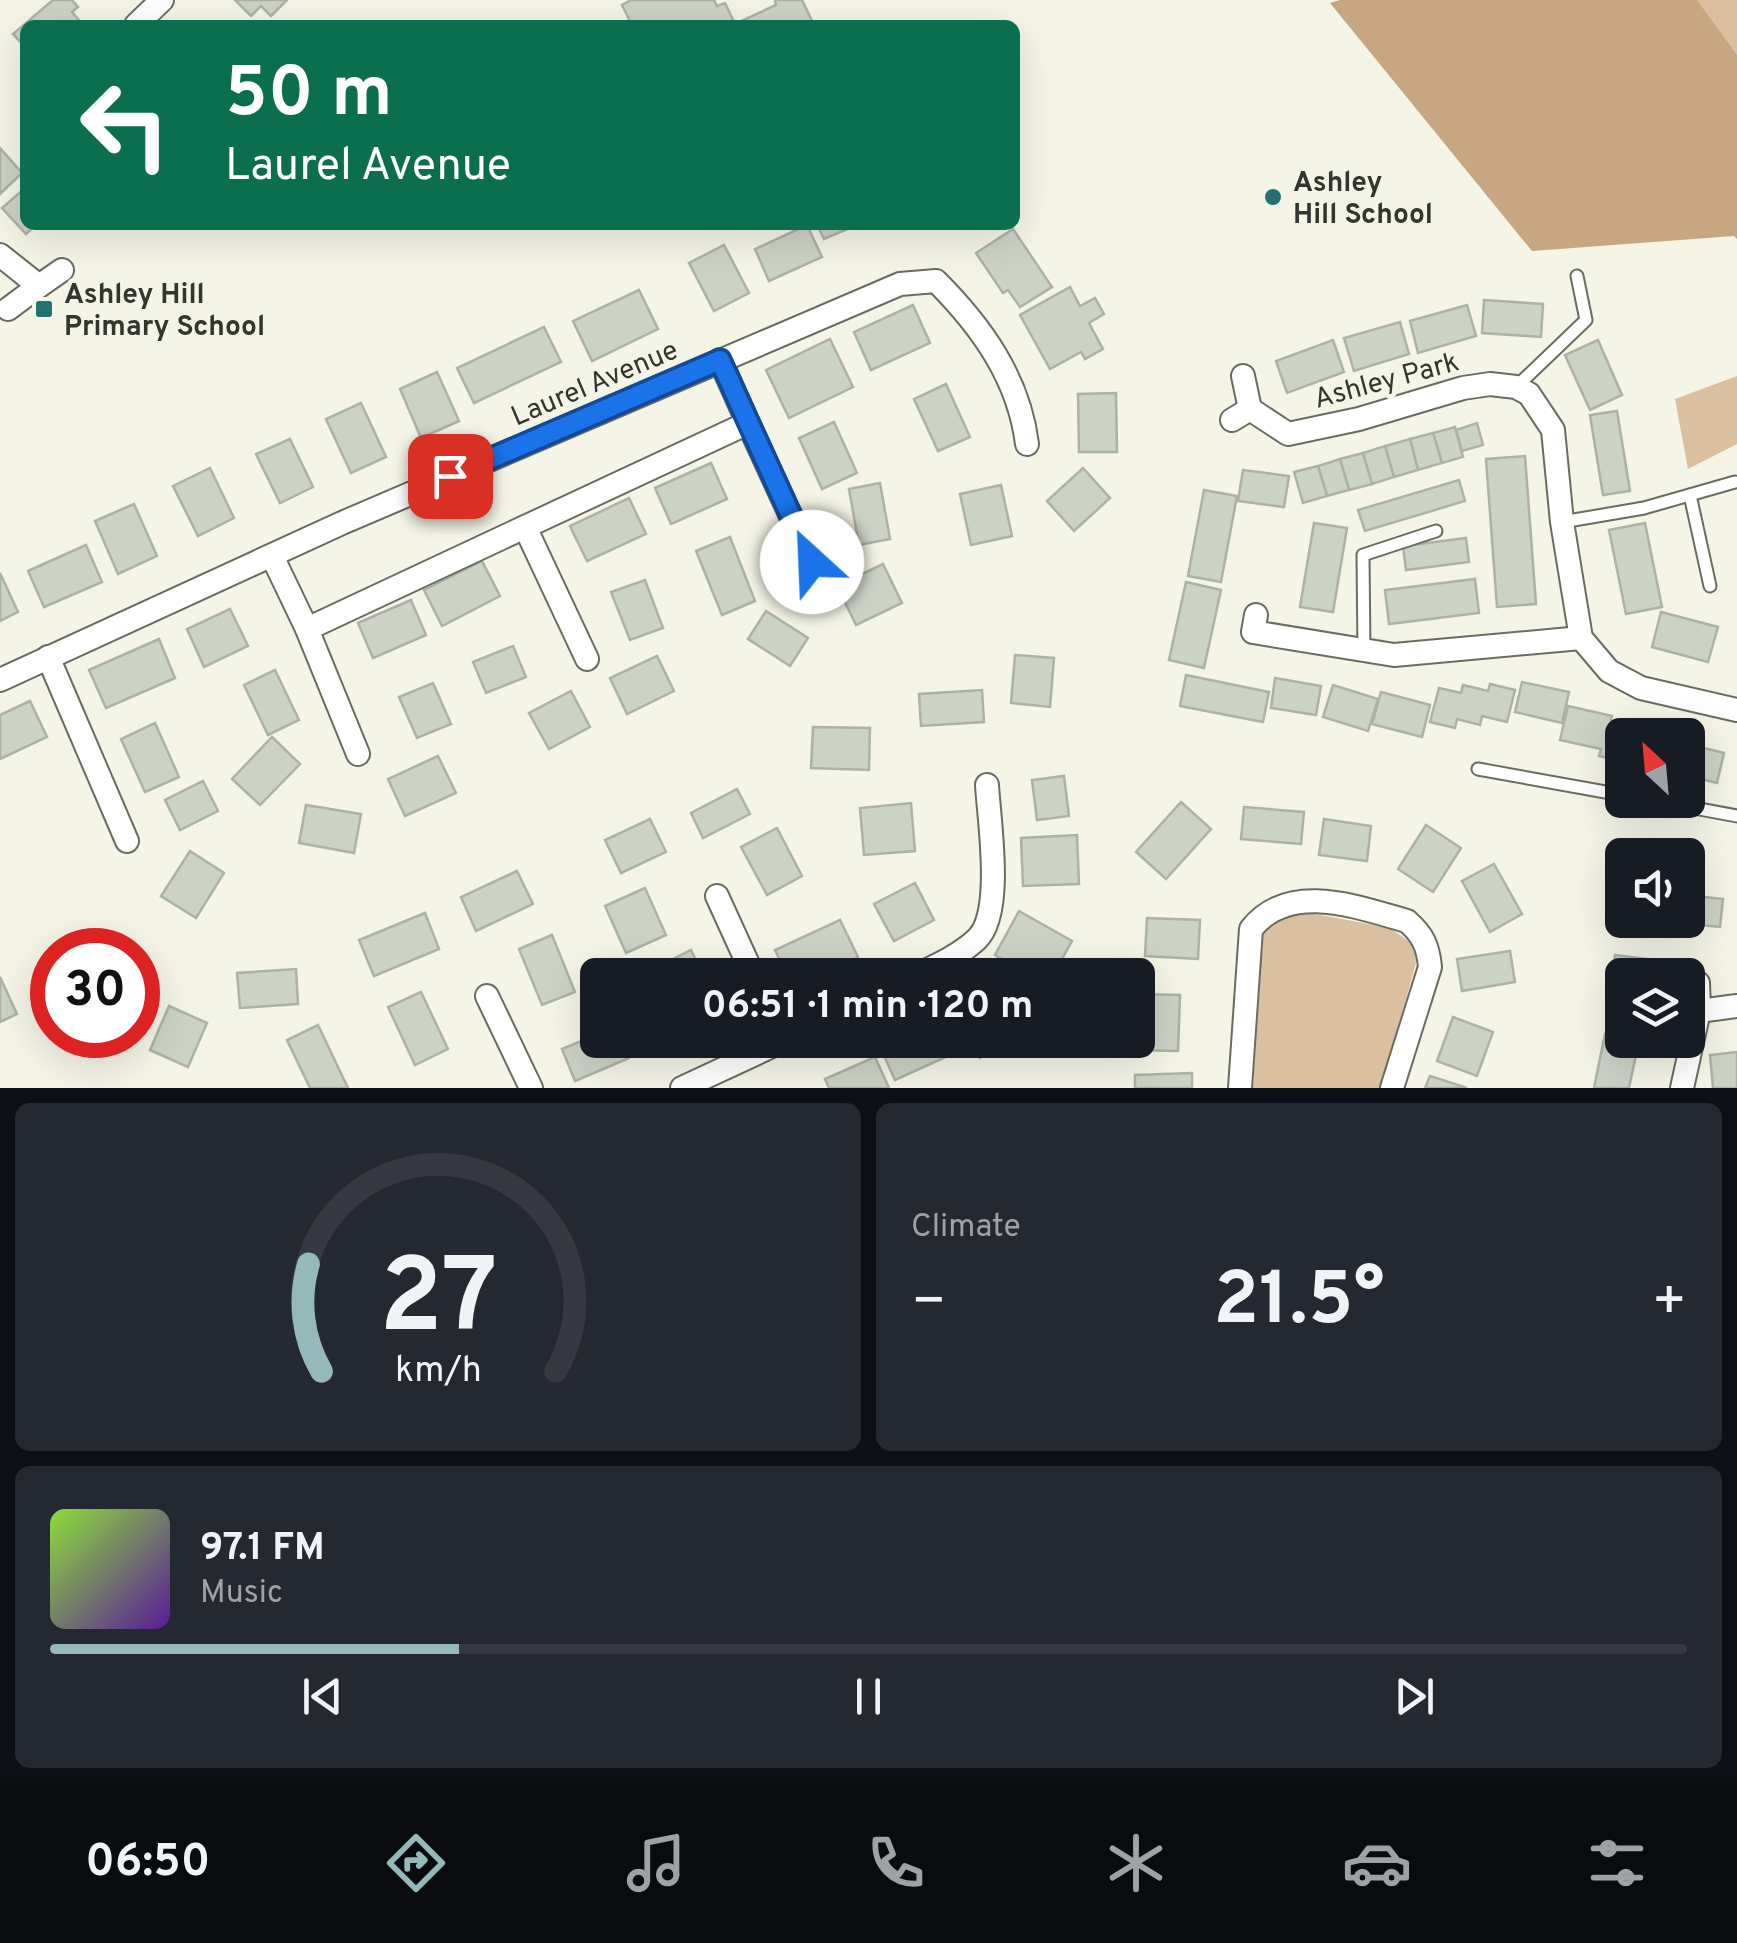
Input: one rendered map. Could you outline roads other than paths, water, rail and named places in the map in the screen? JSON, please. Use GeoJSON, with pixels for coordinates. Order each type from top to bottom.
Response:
{"type":"FeatureCollection","features":[{"type":"Feature","properties":{"kind":"street"},"geometry":{"type":"LineString","coordinates":[[0,254],[39,286]]}},
{"type":"Feature","properties":{"kind":"street"},"geometry":{"type":"LineString","coordinates":[[8,309],[62,270]]}},
{"type":"Feature","properties":{"kind":"street","name":"Laurel Avenue"},"geometry":{"type":"LineString","coordinates":[[0,680],[272,556],[900,284],[936,281],[964,310],[1007,372],[1023,413],[1027,444]]}},
{"type":"Feature","properties":{"kind":"street","name":"Laurel Avenue"},"geometry":{"type":"LineString","coordinates":[[720,360],[812,562]]}},
{"type":"Feature","properties":{"kind":"street","name":"Ashley Park"},"geometry":{"type":"LineString","coordinates":[[1243,376],[1241,414],[1288,434],[1359,419],[1463,388],[1516,387]]}},
{"type":"Feature","properties":{"kind":"street"},"geometry":{"type":"LineString","coordinates":[[1516,387],[1529,394],[1553,430],[1562,522],[1582,638],[1609,671],[1641,688],[1737,710]]}},
{"type":"Feature","properties":{"kind":"street"},"geometry":{"type":"LineString","coordinates":[[307,630],[748,423]]}},
{"type":"Feature","properties":{"kind":"street"},"geometry":{"type":"LineString","coordinates":[[525,527],[587,658]]}},
{"type":"Feature","properties":{"kind":"street"},"geometry":{"type":"LineString","coordinates":[[272,556],[358,754]]}},
{"type":"Feature","properties":{"kind":"street"},"geometry":{"type":"LineString","coordinates":[[1256,615],[1253,632],[1364,653],[1431,653],[1582,638]]}},
{"type":"Feature","properties":{"kind":"street"},"geometry":{"type":"LineString","coordinates":[[48,657],[127,841]]}},
{"type":"Feature","properties":{"kind":"street"},"geometry":{"type":"LineString","coordinates":[[951,958],[981,936],[993,903],[987,785]]}},
{"type":"Feature","properties":{"kind":"street"},"geometry":{"type":"LineString","coordinates":[[717,896],[745,958]]}},
{"type":"Feature","properties":{"kind":"street"},"geometry":{"type":"LineString","coordinates":[[1240,1088],[1251,929],[1274,907],[1300,900],[1407,921],[1428,948],[1430,967],[1392,1088]]}},
{"type":"Feature","properties":{"kind":"street"},"geometry":{"type":"LineString","coordinates":[[487,996],[530,1088]]}},
{"type":"Feature","properties":{"kind":"street"},"geometry":{"type":"LineString","coordinates":[[1705,1010],[1737,1006]]}},
{"type":"Feature","properties":{"kind":"street"},"geometry":{"type":"LineString","coordinates":[[682,1088],[746,1058]]}},
{"type":"Feature","properties":{"kind":"street"},"geometry":{"type":"LineString","coordinates":[[1682,1088],[1689,1058]]}},
{"type":"Feature","properties":{"kind":"lane"},"geometry":{"type":"LineString","coordinates":[[1516,387],[1586,320],[1577,276]]}},
{"type":"Feature","properties":{"kind":"lane"},"geometry":{"type":"LineString","coordinates":[[1562,522],[1644,508],[1735,482]]}},
{"type":"Feature","properties":{"kind":"lane"},"geometry":{"type":"LineString","coordinates":[[1690,495],[1710,586]]}},
{"type":"Feature","properties":{"kind":"lane"},"geometry":{"type":"LineString","coordinates":[[1364,653],[1364,554],[1436,531]]}},
{"type":"Feature","properties":{"kind":"lane"},"geometry":{"type":"LineString","coordinates":[[1478,769],[1605,792]]}},
{"type":"Feature","properties":{"kind":"lane"},"geometry":{"type":"LineString","coordinates":[[1705,810],[1737,816]]}},
{"type":"Feature","properties":{"kind":"place","name":"Ashley Hill School"},"geometry":{"type":"Point","coordinates":[1273,197]}},
{"type":"Feature","properties":{"kind":"place","name":"Ashley Hill Primary School"},"geometry":{"type":"Point","coordinates":[44,309]}}]}
